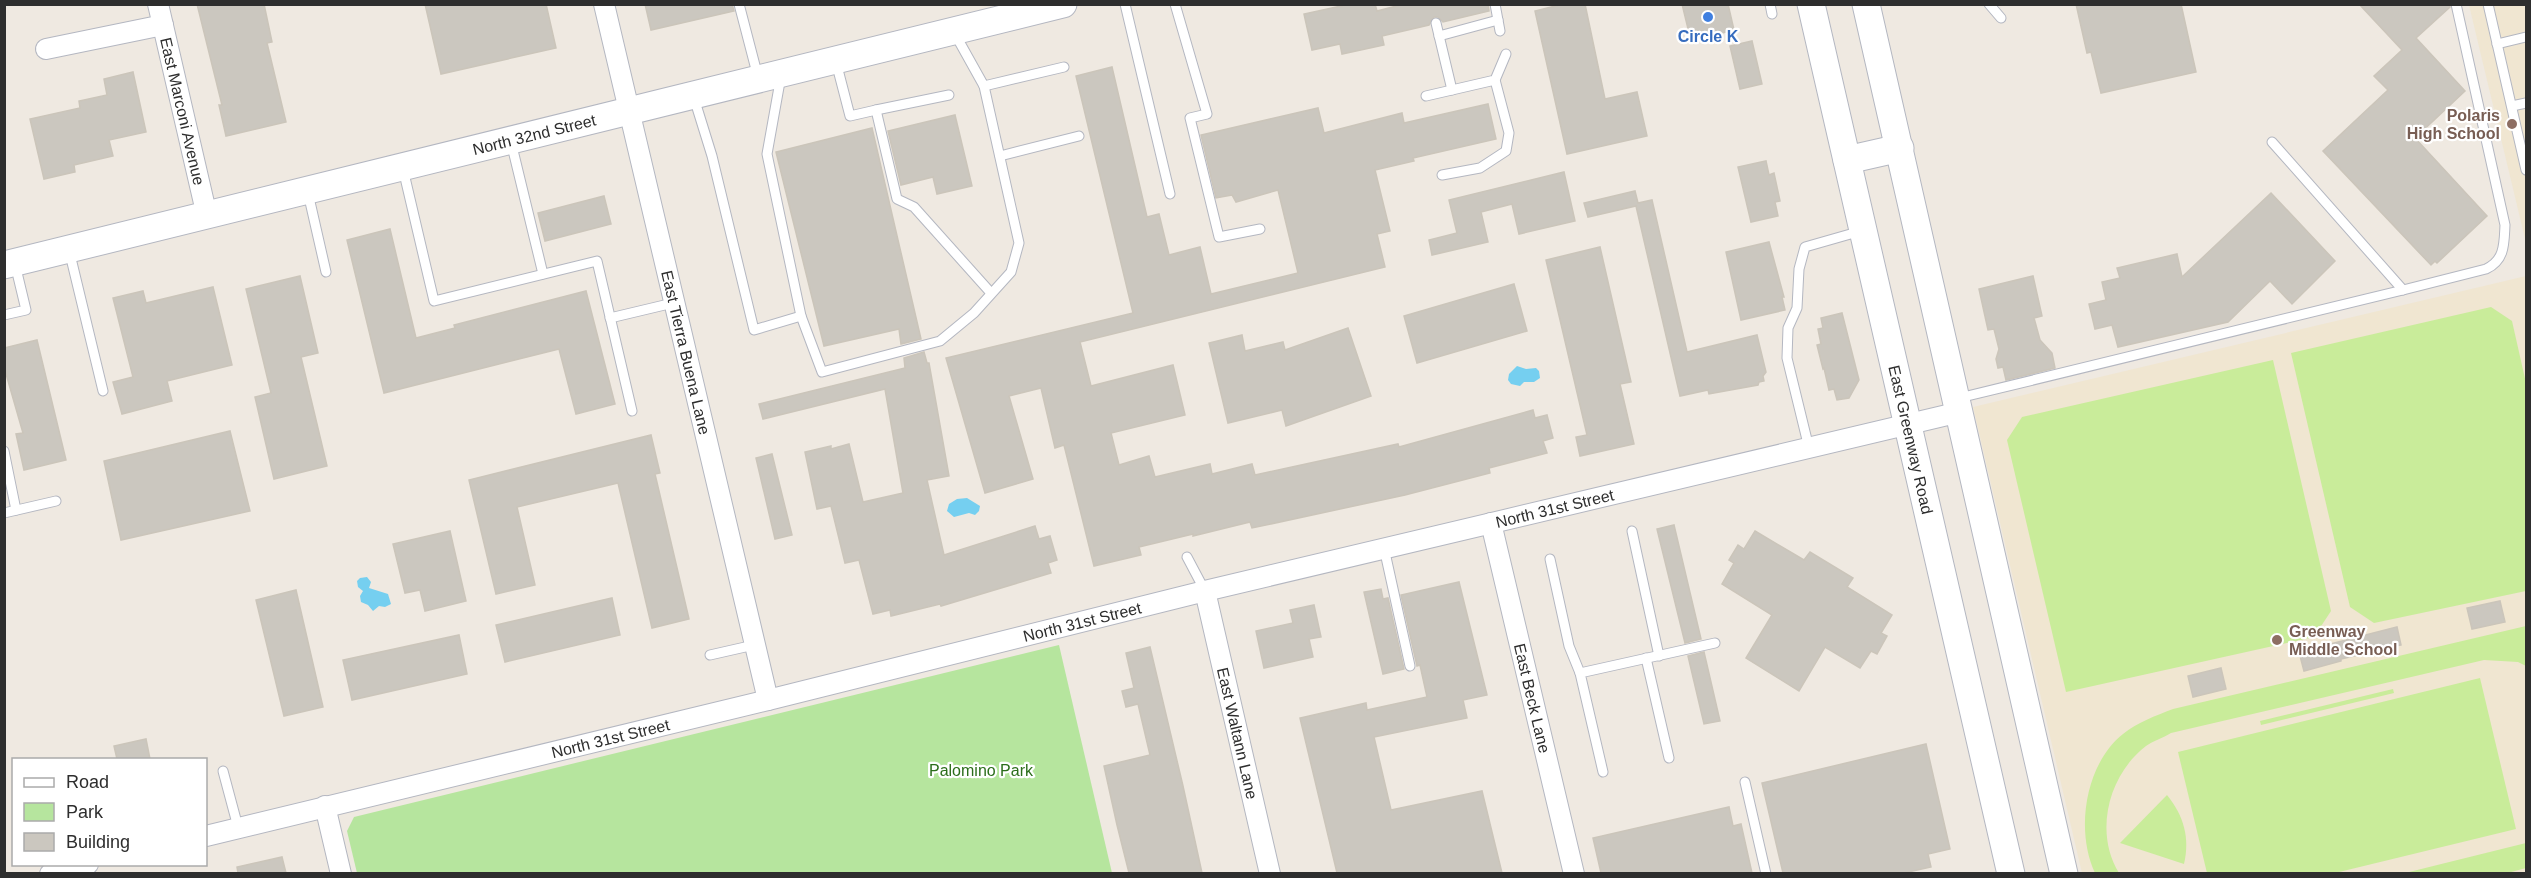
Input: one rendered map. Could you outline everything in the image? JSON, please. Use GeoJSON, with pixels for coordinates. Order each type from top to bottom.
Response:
{"type":"FeatureCollection","features":[{"type":"Feature","properties":{"kind":"main road","name":"North 32nd Street"},"geometry":{"type":"LineString","coordinates":[[10,264],[1063,4]]}},
{"type":"Feature","properties":{"kind":"main road","name":"East Greenway Road"},"geometry":{"type":"LineString","coordinates":[[1810,4],[2011,873]]}},
{"type":"Feature","properties":{"kind":"main road"},"geometry":{"type":"LineString","coordinates":[[1866,4],[2064,873]]}},
{"type":"Feature","properties":{"kind":"main road"},"geometry":{"type":"LineString","coordinates":[[1846,160],[1900,148]]}},
{"type":"Feature","properties":{"kind":"street","name":"East Marconi Avenue"},"geometry":{"type":"LineString","coordinates":[[158,4],[207,216]]}},
{"type":"Feature","properties":{"kind":"street","name":"East Tierra Buena Lane"},"geometry":{"type":"LineString","coordinates":[[604,4],[768,700]]}},
{"type":"Feature","properties":{"kind":"street"},"geometry":{"type":"LineString","coordinates":[[46,49],[163,26]]}},
{"type":"Feature","properties":{"kind":"street","name":"North 31st Street"},"geometry":{"type":"LineString","coordinates":[[207,836],[1205,591],[1908,424],[1959,405]]}},
{"type":"Feature","properties":{"kind":"street","name":"East Beck Lane"},"geometry":{"type":"LineString","coordinates":[[1491,523],[1574,873]]}},
{"type":"Feature","properties":{"kind":"street","name":"East Waltann Lane"},"geometry":{"type":"LineString","coordinates":[[1205,591],[1270,873]]}},
{"type":"Feature","properties":{"kind":"street"},"geometry":{"type":"LineString","coordinates":[[325,806],[341,873]]}},
{"type":"Feature","properties":{"kind":"street"},"geometry":{"type":"LineString","coordinates":[[50,873],[80,866]]}},
{"type":"Feature","properties":{"kind":"lane"},"geometry":{"type":"LineString","coordinates":[[739,4],[770,77],[767,154],[801,316],[822,372],[940,341],[974,313],[1011,272],[1019,243],[984,86],[954,31]]}},
{"type":"Feature","properties":{"kind":"lane"},"geometry":{"type":"LineString","coordinates":[[1125,4],[1170,194]]}},
{"type":"Feature","properties":{"kind":"lane"},"geometry":{"type":"LineString","coordinates":[[1175,4],[1207,114],[1190,118],[1218,237],[1260,229]]}},
{"type":"Feature","properties":{"kind":"lane"},"geometry":{"type":"LineString","coordinates":[[1495,4],[1500,31]]}},
{"type":"Feature","properties":{"kind":"lane"},"geometry":{"type":"LineString","coordinates":[[1989,4],[2001,18]]}},
{"type":"Feature","properties":{"kind":"lane"},"geometry":{"type":"LineString","coordinates":[[1959,405],[2495,265],[2501,256],[2504,244],[2505,225],[2456,4]]}},
{"type":"Feature","properties":{"kind":"lane"},"geometry":{"type":"LineString","coordinates":[[2488,4],[2526,170]]}},
{"type":"Feature","properties":{"kind":"lane"},"geometry":{"type":"LineString","coordinates":[[1439,36],[1498,20]]}},
{"type":"Feature","properties":{"kind":"lane"},"geometry":{"type":"LineString","coordinates":[[1436,23],[1452,90]]}},
{"type":"Feature","properties":{"kind":"lane"},"geometry":{"type":"LineString","coordinates":[[2497,44],[2526,37]]}},
{"type":"Feature","properties":{"kind":"lane"},"geometry":{"type":"LineString","coordinates":[[1442,175],[1480,168],[1506,151],[1509,133],[1495,80],[1506,54]]}},
{"type":"Feature","properties":{"kind":"lane"},"geometry":{"type":"LineString","coordinates":[[836,60],[850,116],[949,95]]}},
{"type":"Feature","properties":{"kind":"lane"},"geometry":{"type":"LineString","coordinates":[[984,86],[1064,66]]}},
{"type":"Feature","properties":{"kind":"lane"},"geometry":{"type":"LineString","coordinates":[[1426,96],[1495,80]]}},
{"type":"Feature","properties":{"kind":"lane"},"geometry":{"type":"LineString","coordinates":[[693,95],[712,156],[753,330],[801,316]]}},
{"type":"Feature","properties":{"kind":"lane"},"geometry":{"type":"LineString","coordinates":[[2512,106],[2526,103]]}},
{"type":"Feature","properties":{"kind":"lane"},"geometry":{"type":"LineString","coordinates":[[876,110],[897,199],[914,207],[992,293]]}},
{"type":"Feature","properties":{"kind":"lane"},"geometry":{"type":"LineString","coordinates":[[1000,156],[1078,136]]}},
{"type":"Feature","properties":{"kind":"lane"},"geometry":{"type":"LineString","coordinates":[[510,141],[543,274]]}},
{"type":"Feature","properties":{"kind":"lane"},"geometry":{"type":"LineString","coordinates":[[2272,142],[2403,290]]}},
{"type":"Feature","properties":{"kind":"lane"},"geometry":{"type":"LineString","coordinates":[[402,167],[434,301],[597,261],[632,411]]}},
{"type":"Feature","properties":{"kind":"lane"},"geometry":{"type":"LineString","coordinates":[[308,190],[326,272]]}},
{"type":"Feature","properties":{"kind":"lane"},"geometry":{"type":"LineString","coordinates":[[1809,447],[1787,358],[1788,328],[1797,308],[1799,269],[1805,247],[1863,230]]}},
{"type":"Feature","properties":{"kind":"lane"},"geometry":{"type":"LineString","coordinates":[[69,249],[103,391]]}},
{"type":"Feature","properties":{"kind":"lane"},"geometry":{"type":"LineString","coordinates":[[4,315],[26,310],[10,264]]}},
{"type":"Feature","properties":{"kind":"lane"},"geometry":{"type":"LineString","coordinates":[[610,318],[673,303]]}},
{"type":"Feature","properties":{"kind":"lane"},"geometry":{"type":"LineString","coordinates":[[4,451],[16,510]]}},
{"type":"Feature","properties":{"kind":"lane"},"geometry":{"type":"LineString","coordinates":[[4,513],[56,501]]}},
{"type":"Feature","properties":{"kind":"lane"},"geometry":{"type":"LineString","coordinates":[[1632,531],[1659,656]]}},
{"type":"Feature","properties":{"kind":"lane"},"geometry":{"type":"LineString","coordinates":[[1384,548],[1410,666]]}},
{"type":"Feature","properties":{"kind":"lane"},"geometry":{"type":"LineString","coordinates":[[1187,557],[1205,591]]}},
{"type":"Feature","properties":{"kind":"lane"},"geometry":{"type":"LineString","coordinates":[[1550,559],[1569,646],[1580,673],[1603,772]]}},
{"type":"Feature","properties":{"kind":"lane"},"geometry":{"type":"LineString","coordinates":[[1580,673],[1715,643]]}},
{"type":"Feature","properties":{"kind":"lane"},"geometry":{"type":"LineString","coordinates":[[710,655],[754,645]]}},
{"type":"Feature","properties":{"kind":"lane"},"geometry":{"type":"LineString","coordinates":[[1646,658],[1669,758]]}},
{"type":"Feature","properties":{"kind":"lane"},"geometry":{"type":"LineString","coordinates":[[223,771],[238,827]]}},
{"type":"Feature","properties":{"kind":"lane"},"geometry":{"type":"LineString","coordinates":[[1745,782],[1766,873]]}},
{"type":"Feature","properties":{"kind":"shaded area","name":"Polaris High School"},"geometry":{"type":"Polygon","coordinates":[[[2469,5],[2526,5],[2526,243],[2469,5]]]}},
{"type":"Feature","properties":{"kind":"shaded area","name":"Greenway Middle School"},"geometry":{"type":"Polygon","coordinates":[[[2526,276],[2526,873],[2082,873],[1973,407],[2526,276]]]}},
{"type":"Feature","properties":{"kind":"green space"},"geometry":{"type":"Polygon","coordinates":[[[2491,307],[2512,321],[2526,383],[2526,591],[2374,623],[2350,607],[2291,353],[2491,307]]]}},
{"type":"Feature","properties":{"kind":"green space"},"geometry":{"type":"Polygon","coordinates":[[[2273,360],[2331,611],[2314,637],[2066,692],[2007,440],[2022,417],[2273,360]]]}},
{"type":"Feature","properties":{"kind":"green space"},"geometry":{"type":"Polygon","coordinates":[[[2526,626],[2526,666],[2518,662],[2484,660],[2171,733],[2149,744],[2122,772],[2109,805],[2107,840],[2111,857],[2119,873],[2095,873],[2089,856],[2085,818],[2092,780],[2110,747],[2135,726],[2173,709],[2526,626]]]}},
{"type":"Feature","properties":{"kind":"green space","name":"Palomino Park"},"geometry":{"type":"Polygon","coordinates":[[[1059,645],[1112,873],[357,873],[347,831],[354,817],[1059,645]]]}},
{"type":"Feature","properties":{"kind":"green space"},"geometry":{"type":"Polygon","coordinates":[[[2480,678],[2516,829],[2335,873],[2207,873],[2178,752],[2480,678]]]}},
{"type":"Feature","properties":{"kind":"green space"},"geometry":{"type":"Polygon","coordinates":[[[2393,689],[2394,693],[2261,725],[2260,721],[2393,689]]]}},
{"type":"Feature","properties":{"kind":"green space"},"geometry":{"type":"Polygon","coordinates":[[[2167,795],[2178,811],[2186,836],[2184,864],[2120,843],[2167,795]]]}},
{"type":"Feature","properties":{"kind":"green space"},"geometry":{"type":"Polygon","coordinates":[[[2526,843],[2526,868],[2504,874],[2405,873],[2526,843]]]}},
{"type":"Feature","properties":{"kind":"water"},"geometry":{"type":"Polygon","coordinates":[[[1517,366],[1526,369],[1536,368],[1540,378],[1534,382],[1524,382],[1520,386],[1511,384],[1508,380],[1509,374],[1517,366]]]}},
{"type":"Feature","properties":{"kind":"water"},"geometry":{"type":"Polygon","coordinates":[[[967,498],[980,506],[975,515],[969,513],[954,517],[947,511],[949,504],[957,499],[967,498]]]}},
{"type":"Feature","properties":{"kind":"water"},"geometry":{"type":"Polygon","coordinates":[[[367,577],[371,582],[369,588],[388,594],[391,604],[385,607],[379,606],[373,611],[361,602],[360,596],[363,591],[358,587],[357,581],[367,577]]]}},
{"type":"Feature","properties":{"kind":"building"},"geometry":{"type":"Polygon","coordinates":[[[197,4],[264,4],[272,42],[267,43],[286,122],[226,136],[219,105],[222,105],[197,4]]]}},
{"type":"Feature","properties":{"kind":"building"},"geometry":{"type":"Polygon","coordinates":[[[425,4],[546,4],[556,48],[441,74],[425,4]]]}},
{"type":"Feature","properties":{"kind":"building"},"geometry":{"type":"Polygon","coordinates":[[[645,4],[732,4],[734,11],[651,30],[645,4]]]}},
{"type":"Feature","properties":{"kind":"building"},"geometry":{"type":"Polygon","coordinates":[[[1350,4],[1375,4],[1377,11],[1404,4],[1488,4],[1489,11],[1443,22],[1438,17],[1434,17],[1429,25],[1382,36],[1384,45],[1342,54],[1340,44],[1312,50],[1304,14],[1350,4]]]}},
{"type":"Feature","properties":{"kind":"building"},"geometry":{"type":"Polygon","coordinates":[[[1563,4],[1585,4],[1605,99],[1637,92],[1647,136],[1567,154],[1535,11],[1563,4]]]}},
{"type":"Feature","properties":{"kind":"building","name":"Circle K"},"geometry":{"type":"Polygon","coordinates":[[[1682,4],[1728,4],[1734,30],[1691,41],[1682,4]]]}},
{"type":"Feature","properties":{"kind":"building"},"geometry":{"type":"Polygon","coordinates":[[[2076,4],[2181,4],[2196,72],[2101,93],[2091,52],[2087,53],[2076,4]]]}},
{"type":"Feature","properties":{"kind":"building"},"geometry":{"type":"Polygon","coordinates":[[[2359,4],[2449,4],[2450,7],[2416,38],[2465,91],[2415,138],[2487,216],[2437,263],[2435,261],[2431,265],[2323,151],[2388,90],[2374,76],[2402,50],[2359,4]]]}},
{"type":"Feature","properties":{"kind":"building"},"geometry":{"type":"Polygon","coordinates":[[[1752,41],[1762,84],[1740,89],[1730,46],[1752,41]]]}},
{"type":"Feature","properties":{"kind":"building"},"geometry":{"type":"Polygon","coordinates":[[[1112,67],[1147,217],[1159,214],[1169,255],[1200,247],[1211,294],[1298,273],[1278,190],[1236,202],[1232,195],[1216,198],[1201,135],[1318,108],[1324,133],[1402,113],[1404,123],[1488,104],[1496,139],[1413,158],[1414,161],[1375,170],[1390,231],[1377,234],[1385,267],[1080,342],[1091,386],[1173,365],[1185,415],[1111,433],[1119,465],[1149,456],[1155,477],[1210,464],[1212,474],[1252,464],[1255,475],[1398,444],[1399,447],[1533,410],[1535,418],[1547,415],[1553,438],[1543,441],[1547,453],[1489,468],[1490,473],[1405,495],[1252,528],[1250,522],[1139,547],[1141,555],[1094,566],[1064,445],[1055,448],[1041,388],[1009,396],[1033,479],[985,493],[946,358],[1133,313],[1076,76],[1112,67]]]}},
{"type":"Feature","properties":{"kind":"building"},"geometry":{"type":"Polygon","coordinates":[[[133,72],[146,132],[109,140],[113,156],[74,165],[75,172],[44,179],[30,119],[80,108],[79,101],[107,95],[104,79],[133,72]]]}},
{"type":"Feature","properties":{"kind":"building"},"geometry":{"type":"Polygon","coordinates":[[[955,115],[972,186],[937,194],[933,177],[901,185],[888,131],[955,115]]]}},
{"type":"Feature","properties":{"kind":"building"},"geometry":{"type":"Polygon","coordinates":[[[872,128],[921,339],[901,344],[899,329],[824,346],[776,152],[872,128]]]}},
{"type":"Feature","properties":{"kind":"building"},"geometry":{"type":"Polygon","coordinates":[[[1766,161],[1769,175],[1774,173],[1780,201],[1775,202],[1778,216],[1751,222],[1738,167],[1766,161]]]}},
{"type":"Feature","properties":{"kind":"building"},"geometry":{"type":"Polygon","coordinates":[[[1564,172],[1575,221],[1519,234],[1512,204],[1481,212],[1488,242],[1432,255],[1429,240],[1457,233],[1449,200],[1564,172]]]}},
{"type":"Feature","properties":{"kind":"building"},"geometry":{"type":"Polygon","coordinates":[[[1635,191],[1638,203],[1652,200],[1687,352],[1757,335],[1766,372],[1763,376],[1764,381],[1759,382],[1758,385],[1709,394],[1708,390],[1680,396],[1636,206],[1588,217],[1584,203],[1635,191]]]}},
{"type":"Feature","properties":{"kind":"building"},"geometry":{"type":"Polygon","coordinates":[[[2271,193],[2335,261],[2292,304],[2270,281],[2228,322],[2118,347],[2112,325],[2095,329],[2089,304],[2106,300],[2102,282],[2120,278],[2117,268],[2177,254],[2182,277],[2271,193]]]}},
{"type":"Feature","properties":{"kind":"building"},"geometry":{"type":"Polygon","coordinates":[[[604,196],[611,224],[545,241],[538,213],[604,196]]]}},
{"type":"Feature","properties":{"kind":"building"},"geometry":{"type":"Polygon","coordinates":[[[390,229],[416,338],[455,328],[454,325],[586,291],[615,404],[576,414],[559,349],[384,393],[347,240],[390,229]]]}},
{"type":"Feature","properties":{"kind":"building"},"geometry":{"type":"Polygon","coordinates":[[[1769,242],[1784,297],[1782,297],[1785,310],[1741,320],[1726,252],[1769,242]]]}},
{"type":"Feature","properties":{"kind":"building"},"geometry":{"type":"Polygon","coordinates":[[[1600,247],[1631,382],[1620,384],[1634,444],[1580,456],[1576,437],[1587,435],[1546,260],[1600,247]]]}},
{"type":"Feature","properties":{"kind":"building"},"geometry":{"type":"Polygon","coordinates":[[[300,276],[318,353],[301,357],[327,466],[274,479],[255,397],[271,393],[246,289],[300,276]]]}},
{"type":"Feature","properties":{"kind":"building"},"geometry":{"type":"Polygon","coordinates":[[[2033,276],[2042,316],[2034,318],[2040,340],[2052,353],[2055,368],[2006,380],[2003,367],[1998,368],[1996,359],[1999,349],[1994,329],[1988,330],[1979,289],[2033,276]]]}},
{"type":"Feature","properties":{"kind":"building"},"geometry":{"type":"Polygon","coordinates":[[[1514,284],[1527,331],[1417,363],[1404,316],[1514,284]]]}},
{"type":"Feature","properties":{"kind":"building"},"geometry":{"type":"Polygon","coordinates":[[[213,287],[232,365],[167,381],[172,401],[122,414],[113,382],[133,377],[113,298],[143,291],[146,303],[213,287]]]}},
{"type":"Feature","properties":{"kind":"building"},"geometry":{"type":"Polygon","coordinates":[[[1842,313],[1859,380],[1849,398],[1837,400],[1834,389],[1829,390],[1817,345],[1821,344],[1818,329],[1823,328],[1821,318],[1842,313]]]}},
{"type":"Feature","properties":{"kind":"building"},"geometry":{"type":"Polygon","coordinates":[[[1348,328],[1371,396],[1286,426],[1282,410],[1228,423],[1209,343],[1242,335],[1245,351],[1283,342],[1285,350],[1348,328]]]}},
{"type":"Feature","properties":{"kind":"building"},"geometry":{"type":"Polygon","coordinates":[[[37,340],[66,460],[24,470],[16,434],[23,433],[4,367],[4,348],[37,340]]]}},
{"type":"Feature","properties":{"kind":"building"},"geometry":{"type":"Polygon","coordinates":[[[924,352],[927,363],[929,363],[949,476],[927,480],[944,555],[1035,526],[1039,539],[1050,536],[1057,560],[1048,563],[1051,573],[941,606],[940,604],[891,616],[890,610],[873,614],[859,560],[845,563],[831,506],[817,509],[805,452],[849,444],[863,502],[903,493],[885,389],[763,419],[759,404],[905,368],[904,358],[924,352]]]}},
{"type":"Feature","properties":{"kind":"building"},"geometry":{"type":"Polygon","coordinates":[[[230,431],[250,511],[121,540],[104,461],[230,431]]]}},
{"type":"Feature","properties":{"kind":"building"},"geometry":{"type":"Polygon","coordinates":[[[651,435],[660,473],[655,474],[689,619],[652,628],[618,483],[517,507],[535,585],[496,594],[469,480],[651,435]]]}},
{"type":"Feature","properties":{"kind":"building"},"geometry":{"type":"Polygon","coordinates":[[[772,454],[792,535],[775,539],[756,458],[772,454]]]}},
{"type":"Feature","properties":{"kind":"building"},"geometry":{"type":"Polygon","coordinates":[[[1674,525],[1701,639],[1685,643],[1657,529],[1674,525]]]}},
{"type":"Feature","properties":{"kind":"building"},"geometry":{"type":"Polygon","coordinates":[[[450,531],[466,601],[425,611],[420,590],[405,593],[393,544],[450,531]]]}},
{"type":"Feature","properties":{"kind":"building"},"geometry":{"type":"Polygon","coordinates":[[[1755,531],[1804,560],[1810,552],[1853,578],[1847,587],[1892,615],[1881,633],[1887,636],[1877,654],[1871,651],[1860,668],[1825,647],[1799,691],[1746,658],[1772,615],[1722,584],[1734,563],[1729,560],[1738,545],[1744,549],[1755,531]]]}},
{"type":"Feature","properties":{"kind":"building"},"geometry":{"type":"Polygon","coordinates":[[[1459,582],[1487,695],[1463,700],[1467,718],[1374,737],[1391,810],[1482,791],[1502,873],[1337,873],[1300,718],[1366,703],[1367,710],[1427,697],[1420,665],[1417,666],[1401,595],[1459,582]]]}},
{"type":"Feature","properties":{"kind":"building"},"geometry":{"type":"Polygon","coordinates":[[[1381,589],[1383,599],[1388,598],[1404,669],[1383,674],[1364,592],[1381,589]]]}},
{"type":"Feature","properties":{"kind":"building"},"geometry":{"type":"Polygon","coordinates":[[[296,590],[323,707],[284,716],[256,600],[296,590]]]}},
{"type":"Feature","properties":{"kind":"building"},"geometry":{"type":"Polygon","coordinates":[[[612,598],[620,635],[505,662],[496,625],[612,598]]]}},
{"type":"Feature","properties":{"kind":"building"},"geometry":{"type":"Polygon","coordinates":[[[2500,601],[2505,622],[2472,629],[2467,608],[2500,601]]]}},
{"type":"Feature","properties":{"kind":"building"},"geometry":{"type":"Polygon","coordinates":[[[1314,605],[1321,637],[1309,639],[1313,657],[1264,668],[1256,631],[1293,623],[1290,610],[1314,605]]]}},
{"type":"Feature","properties":{"kind":"building"},"geometry":{"type":"Polygon","coordinates":[[[2397,627],[2401,645],[2341,659],[2341,661],[2304,671],[2299,652],[2397,627]]]}},
{"type":"Feature","properties":{"kind":"building"},"geometry":{"type":"Polygon","coordinates":[[[459,635],[467,674],[352,700],[343,660],[459,635]]]}},
{"type":"Feature","properties":{"kind":"building"},"geometry":{"type":"Polygon","coordinates":[[[1150,647],[1202,873],[1129,873],[1117,825],[1104,766],[1150,755],[1138,704],[1126,707],[1122,691],[1134,688],[1126,653],[1150,647]]]}},
{"type":"Feature","properties":{"kind":"building"},"geometry":{"type":"Polygon","coordinates":[[[1704,652],[1720,721],[1704,724],[1688,656],[1704,652]]]}},
{"type":"Feature","properties":{"kind":"building"},"geometry":{"type":"Polygon","coordinates":[[[2221,668],[2226,689],[2193,697],[2188,676],[2221,668]]]}},
{"type":"Feature","properties":{"kind":"building"},"geometry":{"type":"Polygon","coordinates":[[[146,739],[150,758],[117,758],[114,746],[146,739]]]}},
{"type":"Feature","properties":{"kind":"building"},"geometry":{"type":"Polygon","coordinates":[[[1926,744],[1950,849],[1928,854],[1931,867],[1904,873],[1783,873],[1762,783],[1926,744]]]}},
{"type":"Feature","properties":{"kind":"building"},"geometry":{"type":"Polygon","coordinates":[[[1729,807],[1733,826],[1741,824],[1752,873],[1601,873],[1593,838],[1729,807]]]}},
{"type":"Feature","properties":{"kind":"building"},"geometry":{"type":"Polygon","coordinates":[[[282,857],[286,873],[238,873],[237,867],[282,857]]]}},
{"type":"Feature","properties":{"kind":"place","name":"Circle K"},"geometry":{"type":"Point","coordinates":[1708,17]}},
{"type":"Feature","properties":{"kind":"place","name":"Polaris High School"},"geometry":{"type":"Point","coordinates":[2512,124]}},
{"type":"Feature","properties":{"kind":"place","name":"Greenway Middle School"},"geometry":{"type":"Point","coordinates":[2277,640]}}]}
